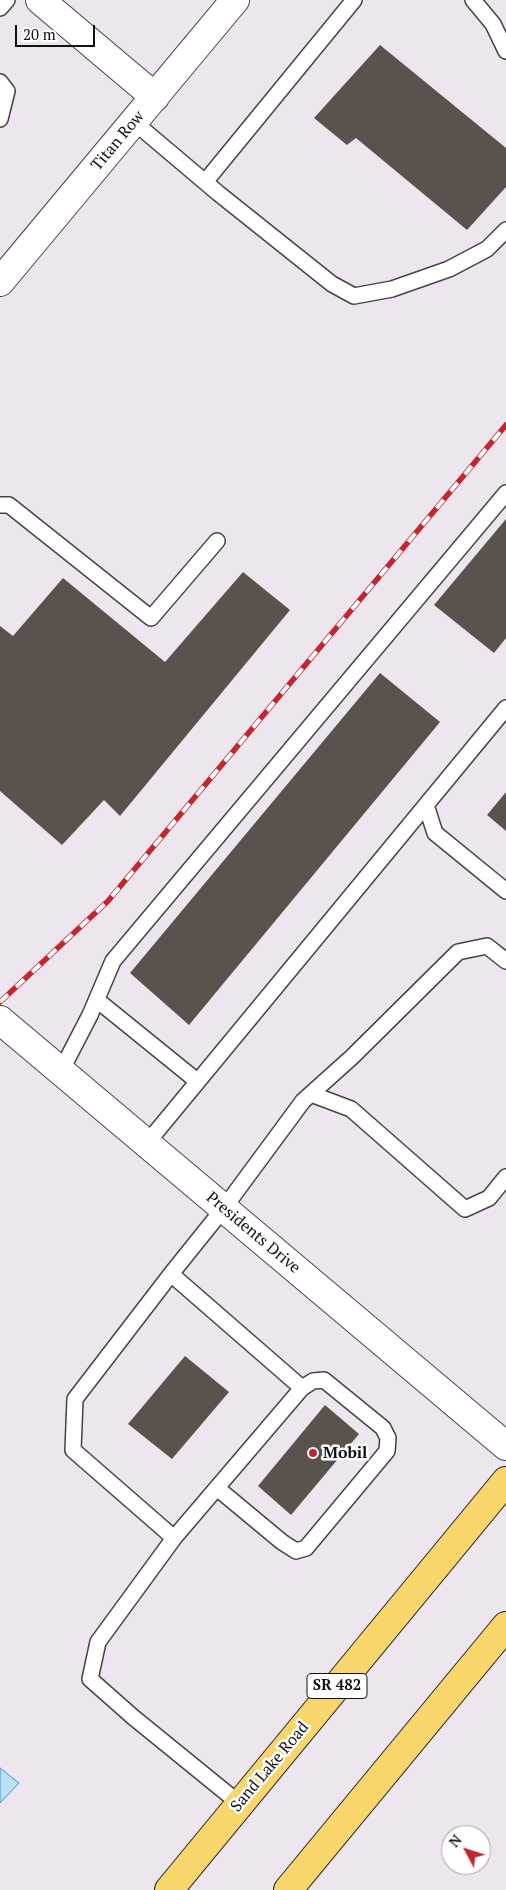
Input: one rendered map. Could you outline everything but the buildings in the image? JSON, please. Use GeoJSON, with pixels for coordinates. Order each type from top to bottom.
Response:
{"type":"FeatureCollection","features":[{"type":"Feature","properties":{"kind":"main road","name":"Sand Lake Road"},"geometry":{"type":"LineString","coordinates":[[168,1890],[506,1482]]}},
{"type":"Feature","properties":{"kind":"main road"},"geometry":{"type":"LineString","coordinates":[[288,1890],[506,1626]]}},
{"type":"Feature","properties":{"kind":"street"},"geometry":{"type":"LineString","coordinates":[[40,0],[155,97]]}},
{"type":"Feature","properties":{"kind":"street","name":"Titan Row"},"geometry":{"type":"LineString","coordinates":[[3,272],[134,122],[235,0]]}},
{"type":"Feature","properties":{"kind":"street","name":"Presidents Drive"},"geometry":{"type":"LineString","coordinates":[[0,1020],[506,1446]]}},
{"type":"Feature","properties":{"kind":"lane"},"geometry":{"type":"LineString","coordinates":[[0,8],[7,0]]}},
{"type":"Feature","properties":{"kind":"lane"},"geometry":{"type":"LineString","coordinates":[[205,182],[354,0]]}},
{"type":"Feature","properties":{"kind":"lane"},"geometry":{"type":"LineString","coordinates":[[473,0],[493,24],[506,51]]}},
{"type":"Feature","properties":{"kind":"lane"},"geometry":{"type":"LineString","coordinates":[[0,82],[7,91],[0,120]]}},
{"type":"Feature","properties":{"kind":"lane"},"geometry":{"type":"LineString","coordinates":[[134,122],[332,284],[354,296],[392,289],[449,269],[487,249],[506,230]]}},
{"type":"Feature","properties":{"kind":"lane"},"geometry":{"type":"LineString","coordinates":[[61,1070],[113,961],[506,493]]}},
{"type":"Feature","properties":{"kind":"lane"},"geometry":{"type":"LineString","coordinates":[[0,505],[9,505],[151,618],[217,541]]}},
{"type":"Feature","properties":{"kind":"lane"},"geometry":{"type":"LineString","coordinates":[[147,1143],[506,708]]}},
{"type":"Feature","properties":{"kind":"lane"},"geometry":{"type":"LineString","coordinates":[[426,805],[435,834],[506,891]]}},
{"type":"Feature","properties":{"kind":"lane"},"geometry":{"type":"LineString","coordinates":[[174,1538],[73,1450],[76,1399],[170,1274],[224,1208],[303,1101],[352,1057],[458,952],[487,946],[506,961]]}},
{"type":"Feature","properties":{"kind":"lane"},"geometry":{"type":"LineString","coordinates":[[96,1000],[197,1082]]}},
{"type":"Feature","properties":{"kind":"lane"},"geometry":{"type":"LineString","coordinates":[[311,1094],[351,1109],[465,1209],[489,1198],[506,1177]]}},
{"type":"Feature","properties":{"kind":"lane"},"geometry":{"type":"LineString","coordinates":[[170,1274],[302,1388]]}},
{"type":"Feature","properties":{"kind":"lane"},"geometry":{"type":"LineString","coordinates":[[217,1488],[282,1542],[296,1551],[306,1548],[387,1451],[388,1438],[383,1428],[324,1380],[313,1381],[302,1388],[174,1538],[98,1642],[90,1679],[133,1718],[240,1804]]}},
{"type":"Feature","properties":{"kind":"shaded area"},"geometry":{"type":"Polygon","coordinates":[[[0,0],[506,0],[506,1890],[0,1890],[0,0]]]}},
{"type":"Feature","properties":{"kind":"water"},"geometry":{"type":"Polygon","coordinates":[[[0,1768],[19,1783],[0,1803],[0,1768]]]}},
{"type":"Feature","properties":{"kind":"railway"},"geometry":{"type":"LineString","coordinates":[[0,1002],[108,901],[506,425]]}},
{"type":"Feature","properties":{"kind":"place","name":"Mobil"},"geometry":{"type":"Point","coordinates":[313,1453]}}]}
